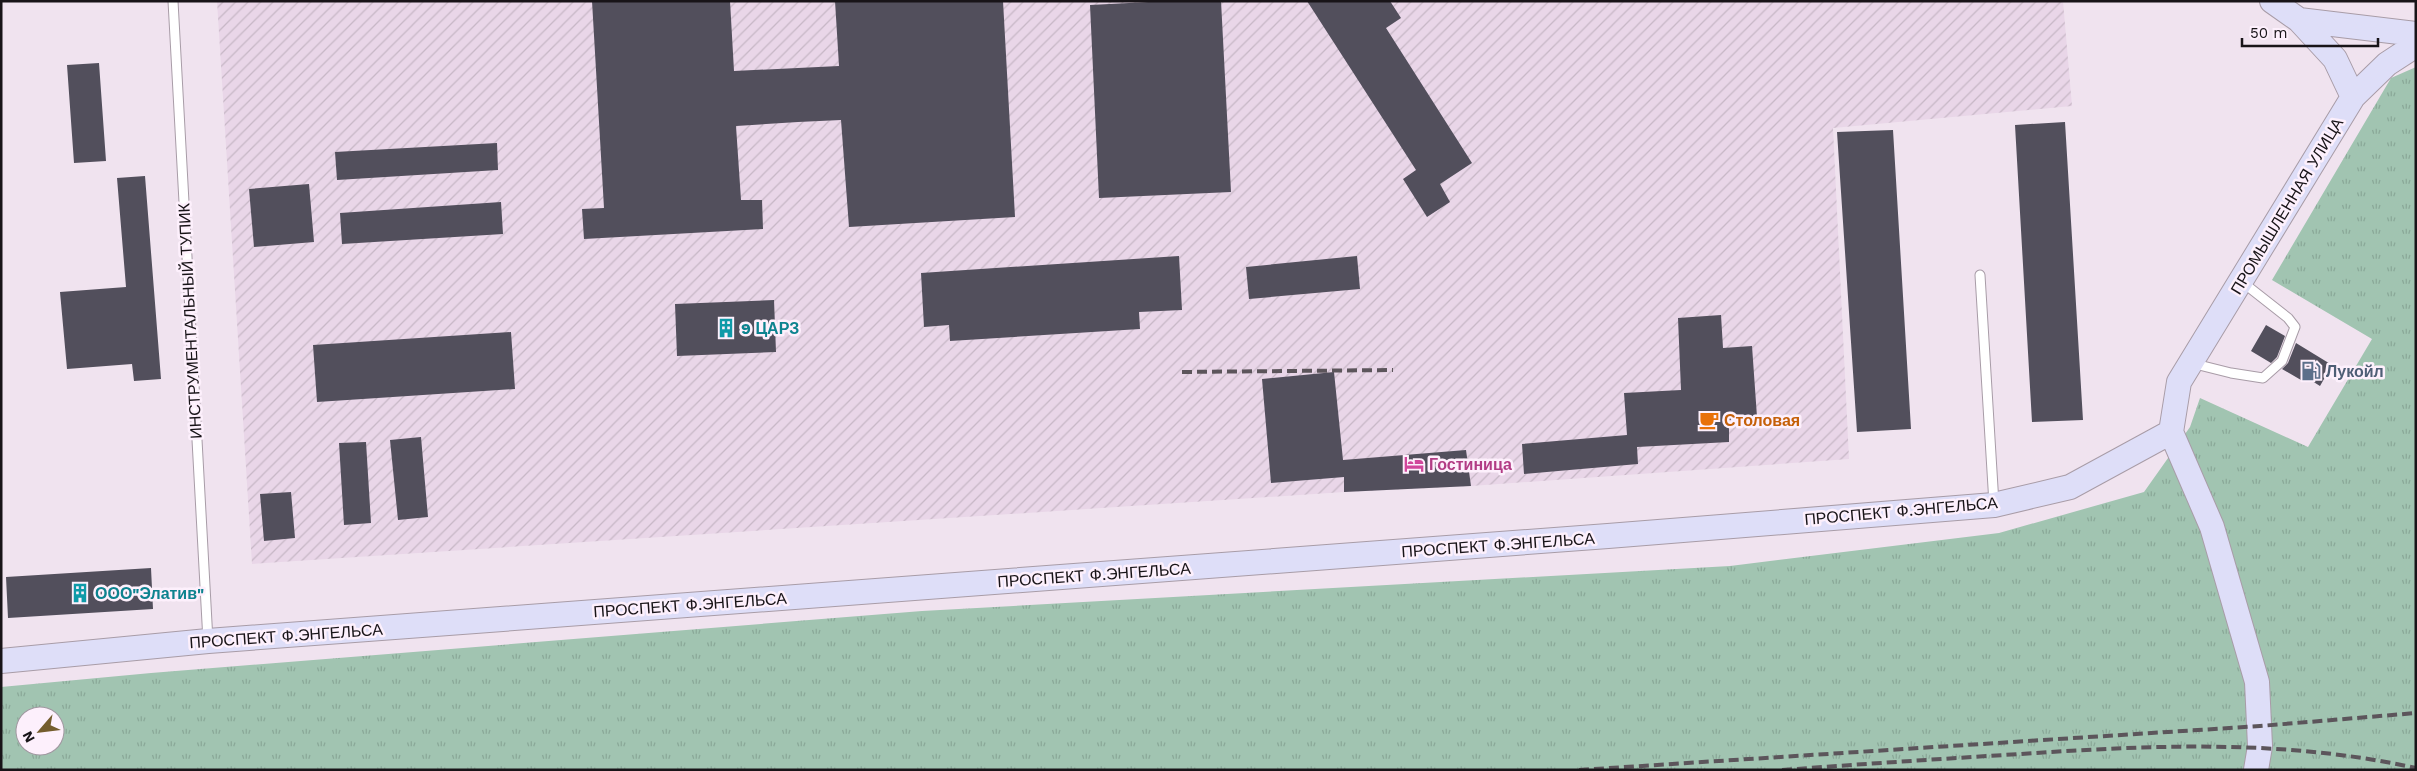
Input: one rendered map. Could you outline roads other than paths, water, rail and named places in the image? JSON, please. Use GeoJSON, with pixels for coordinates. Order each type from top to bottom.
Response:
{"type":"FeatureCollection","features":[{"type":"Feature","properties":{"kind":"street"},"geometry":{"type":"LineString","coordinates":[[2272,1],[2299,20],[2335,59],[2353,97],[2387,64],[2416,45]]}},
{"type":"Feature","properties":{"kind":"street"},"geometry":{"type":"LineString","coordinates":[[2299,20],[2416,34]]}},
{"type":"Feature","properties":{"kind":"street","name":"ПРОМЫШЛЕННАЯ УЛИЦА"},"geometry":{"type":"LineString","coordinates":[[2171,432],[2180,382],[2353,97]]}},
{"type":"Feature","properties":{"kind":"street","name":"ПРОСПЕКТ Ф.ЭНГЕЛЬСА"},"geometry":{"type":"LineString","coordinates":[[1,661],[208,642],[1994,505],[2070,487],[2171,432]]}},
{"type":"Feature","properties":{"kind":"street"},"geometry":{"type":"LineString","coordinates":[[2171,432],[2212,527],[2256,682],[2260,746],[2256,770]]}},
{"type":"Feature","properties":{"kind":"lane","name":"ИНСТРУМЕНТАЛЬНЫЙ ТУПИК"},"geometry":{"type":"LineString","coordinates":[[173,1],[208,642]]}},
{"type":"Feature","properties":{"kind":"lane"},"geometry":{"type":"LineString","coordinates":[[1980,275],[1994,505]]}},
{"type":"Feature","properties":{"kind":"lane"},"geometry":{"type":"LineString","coordinates":[[2191,363],[2231,373],[2264,378],[2282,361],[2296,328],[2288,318],[2241,281]]}},
{"type":"Feature","properties":{"kind":"railway"},"geometry":{"type":"LineString","coordinates":[[1182,372],[1393,370]]}},
{"type":"Feature","properties":{"kind":"railway"},"geometry":{"type":"LineString","coordinates":[[1579,770],[2260,726],[2416,713]]}},
{"type":"Feature","properties":{"kind":"railway"},"geometry":{"type":"LineString","coordinates":[[1782,770],[2120,748],[2169,747],[2268,748],[2317,752],[2416,768]]}},
{"type":"Feature","properties":{"kind":"place","name":"9 ЦАРЗ"},"geometry":{"type":"Point","coordinates":[726,328]}},
{"type":"Feature","properties":{"kind":"place","name":"Лукойл"},"geometry":{"type":"Point","coordinates":[2311,371]}},
{"type":"Feature","properties":{"kind":"place","name":"Столовая"},"geometry":{"type":"Point","coordinates":[1709,420]}},
{"type":"Feature","properties":{"kind":"place","name":"Гостиница"},"geometry":{"type":"Point","coordinates":[1414,464]}},
{"type":"Feature","properties":{"kind":"place","name":"ООО\"Элатив\""},"geometry":{"type":"Point","coordinates":[80,593]}}]}
